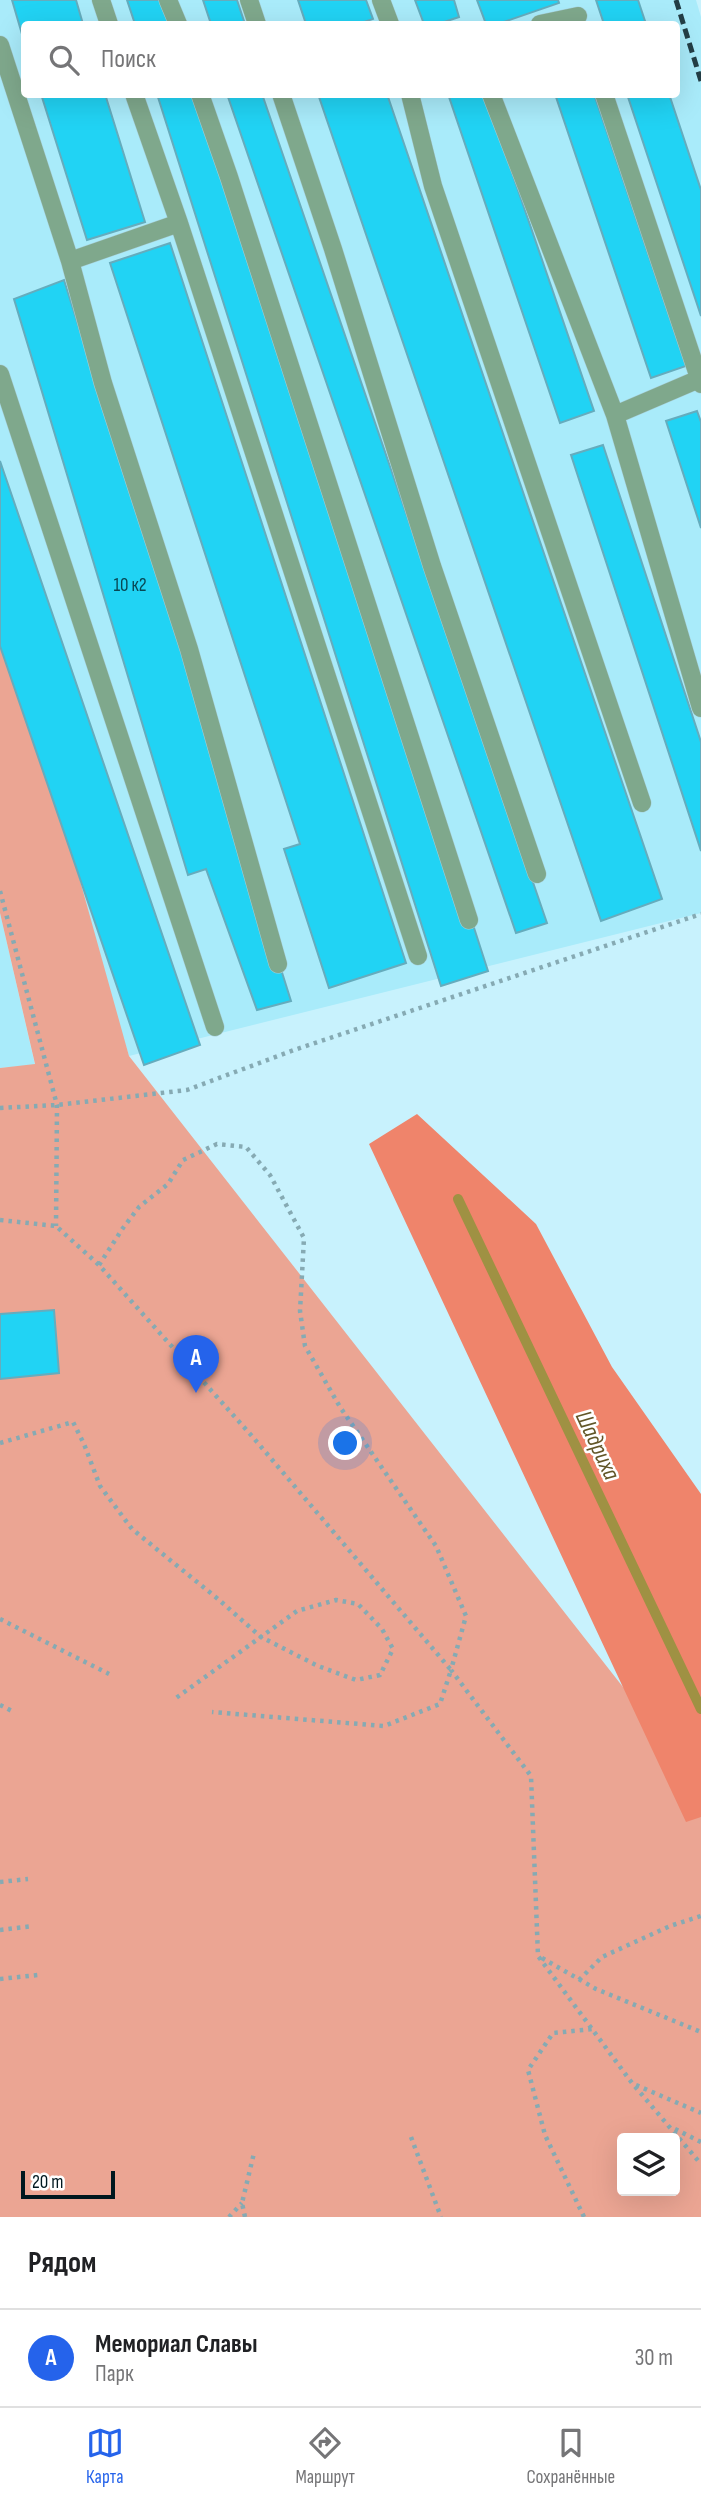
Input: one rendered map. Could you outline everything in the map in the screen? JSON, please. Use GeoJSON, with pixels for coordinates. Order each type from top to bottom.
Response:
{"type":"FeatureCollection","features":[{"type":"Feature","properties":{"kind":"lane"},"geometry":{"type":"LineString","coordinates":[[101,0],[108,21]]}},
{"type":"Feature","properties":{"kind":"lane"},"geometry":{"type":"LineString","coordinates":[[168,0],[177,21]]}},
{"type":"Feature","properties":{"kind":"lane"},"geometry":{"type":"LineString","coordinates":[[248,0],[256,21]]}},
{"type":"Feature","properties":{"kind":"lane"},"geometry":{"type":"LineString","coordinates":[[381,0],[389,21]]}},
{"type":"Feature","properties":{"kind":"lane"},"geometry":{"type":"LineString","coordinates":[[550,21],[577,13]]}},
{"type":"Feature","properties":{"kind":"lane"},"geometry":{"type":"LineString","coordinates":[[0,45],[70,261],[103,383],[189,649],[278,964]]}},
{"type":"Feature","properties":{"kind":"lane"},"geometry":{"type":"LineString","coordinates":[[135,98],[179,223],[418,956]]}},
{"type":"Feature","properties":{"kind":"lane"},"geometry":{"type":"LineString","coordinates":[[201,98],[468,920]]}},
{"type":"Feature","properties":{"kind":"lane"},"geometry":{"type":"LineString","coordinates":[[282,98],[333,249],[432,566],[537,874]]}},
{"type":"Feature","properties":{"kind":"lane"},"geometry":{"type":"LineString","coordinates":[[411,98],[433,186],[642,803]]}},
{"type":"Feature","properties":{"kind":"lane"},"geometry":{"type":"LineString","coordinates":[[493,98],[615,415],[701,708]]}},
{"type":"Feature","properties":{"kind":"lane"},"geometry":{"type":"LineString","coordinates":[[605,98],[700,382],[615,415]]}},
{"type":"Feature","properties":{"kind":"lane"},"geometry":{"type":"LineString","coordinates":[[70,261],[179,223]]}},
{"type":"Feature","properties":{"kind":"lane"},"geometry":{"type":"LineString","coordinates":[[0,374],[215,1027]]}},
{"type":"Feature","properties":{"kind":"path"},"geometry":{"type":"LineString","coordinates":[[0,891],[57,1105],[56,1226]]}},
{"type":"Feature","properties":{"kind":"path"},"geometry":{"type":"LineString","coordinates":[[0,1108],[57,1105],[187,1090],[293,1050],[701,914]]}},
{"type":"Feature","properties":{"kind":"path"},"geometry":{"type":"LineString","coordinates":[[99,1265],[139,1207],[168,1184],[183,1160],[217,1144],[246,1147],[270,1175],[304,1238],[300,1311],[305,1346],[340,1407],[436,1546],[466,1616],[440,1704],[384,1726],[212,1712]]}},
{"type":"Feature","properties":{"kind":"path"},"geometry":{"type":"LineString","coordinates":[[0,1220],[56,1226],[99,1265],[251,1435],[451,1670],[531,1776],[538,1956],[632,2083],[701,2164]]}},
{"type":"Feature","properties":{"kind":"path"},"geometry":{"type":"LineString","coordinates":[[0,1443],[72,1422],[85,1444],[100,1486],[132,1529],[261,1637],[318,1666],[356,1680],[380,1675],[393,1649],[383,1629],[358,1604],[336,1601],[298,1611],[261,1637],[176,1698]]}},
{"type":"Feature","properties":{"kind":"path"},"geometry":{"type":"LineString","coordinates":[[0,1619],[109,1674]]}},
{"type":"Feature","properties":{"kind":"path"},"geometry":{"type":"LineString","coordinates":[[0,1705],[14,1712]]}},
{"type":"Feature","properties":{"kind":"path"},"geometry":{"type":"LineString","coordinates":[[0,1882],[28,1879]]}},
{"type":"Feature","properties":{"kind":"path"},"geometry":{"type":"LineString","coordinates":[[579,1980],[602,1957],[670,1926],[701,1916]]}},
{"type":"Feature","properties":{"kind":"path"},"geometry":{"type":"LineString","coordinates":[[0,1930],[33,1926]]}},
{"type":"Feature","properties":{"kind":"path"},"geometry":{"type":"LineString","coordinates":[[538,1956],[596,1989],[701,2032]]}},
{"type":"Feature","properties":{"kind":"path"},"geometry":{"type":"LineString","coordinates":[[0,1979],[38,1975]]}},
{"type":"Feature","properties":{"kind":"path"},"geometry":{"type":"LineString","coordinates":[[584,2217],[545,2135],[528,2070],[553,2033],[594,2029]]}},
{"type":"Feature","properties":{"kind":"path"},"geometry":{"type":"LineString","coordinates":[[632,2083],[701,2113]]}},
{"type":"Feature","properties":{"kind":"path"},"geometry":{"type":"LineString","coordinates":[[671,2127],[701,2142]]}},
{"type":"Feature","properties":{"kind":"path"},"geometry":{"type":"LineString","coordinates":[[411,2137],[441,2217]]}},
{"type":"Feature","properties":{"kind":"path"},"geometry":{"type":"LineString","coordinates":[[245,2217],[242,2203],[254,2153]]}},
{"type":"Feature","properties":{"kind":"path"},"geometry":{"type":"LineString","coordinates":[[229,2217],[242,2203]]}},
{"type":"Feature","properties":{"kind":"shaded area"},"geometry":{"type":"Polygon","coordinates":[[[0,0],[696,0],[701,17],[701,913],[129,1056],[0,646],[0,0]]]}},
{"type":"Feature","properties":{"kind":"shaded area"},"geometry":{"type":"Polygon","coordinates":[[[0,633],[79,877],[129,1056],[648,1719],[701,1800],[701,2217],[0,2217],[0,1068],[35,1064],[0,913],[0,633]]]}},
{"type":"Feature","properties":{"kind":"shaded area"},"geometry":{"type":"Polygon","coordinates":[[[0,913],[35,1065],[0,1068],[0,913]]]}},
{"type":"Feature","properties":{"kind":"shaded area"},"geometry":{"type":"Polygon","coordinates":[[[417,1114],[536,1224],[612,1367],[701,1494],[701,1817],[686,1822],[369,1144],[417,1114]]]}},
{"type":"Feature","properties":{"kind":"building"},"geometry":{"type":"Polygon","coordinates":[[[12,0],[76,0],[82,21],[21,21],[21,31],[12,0]]]}},
{"type":"Feature","properties":{"kind":"building"},"geometry":{"type":"Polygon","coordinates":[[[127,0],[173,0],[180,21],[134,21],[127,0]]]}},
{"type":"Feature","properties":{"kind":"building"},"geometry":{"type":"Polygon","coordinates":[[[203,0],[237,0],[244,21],[210,21],[203,0]]]}},
{"type":"Feature","properties":{"kind":"building"},"geometry":{"type":"Polygon","coordinates":[[[298,0],[366,0],[373,19],[367,21],[305,21],[298,0]]]}},
{"type":"Feature","properties":{"kind":"building"},"geometry":{"type":"Polygon","coordinates":[[[415,0],[454,0],[459,17],[447,21],[423,21],[415,0]]]}},
{"type":"Feature","properties":{"kind":"building"},"geometry":{"type":"Polygon","coordinates":[[[477,0],[558,0],[559,3],[507,21],[485,21],[477,0]]]}},
{"type":"Feature","properties":{"kind":"building"},"geometry":{"type":"Polygon","coordinates":[[[596,0],[638,0],[645,21],[603,21],[596,0]]]}},
{"type":"Feature","properties":{"kind":"building"},"geometry":{"type":"Polygon","coordinates":[[[42,98],[106,98],[145,222],[87,240],[42,98]]]}},
{"type":"Feature","properties":{"kind":"building"},"geometry":{"type":"Polygon","coordinates":[[[158,98],[205,98],[488,971],[441,986],[158,98]]]}},
{"type":"Feature","properties":{"kind":"building"},"geometry":{"type":"Polygon","coordinates":[[[228,98],[263,98],[547,923],[516,933],[228,98]]]}},
{"type":"Feature","properties":{"kind":"building"},"geometry":{"type":"Polygon","coordinates":[[[319,98],[388,98],[662,899],[601,921],[319,98]]]}},
{"type":"Feature","properties":{"kind":"building"},"geometry":{"type":"Polygon","coordinates":[[[449,98],[486,98],[594,411],[560,423],[449,98]]]}},
{"type":"Feature","properties":{"kind":"building"},"geometry":{"type":"Polygon","coordinates":[[[556,98],[595,98],[686,366],[651,378],[556,98]]]}},
{"type":"Feature","properties":{"kind":"building"},"geometry":{"type":"Polygon","coordinates":[[[628,98],[670,98],[701,190],[701,316],[628,98]]]}},
{"type":"Feature","properties":{"kind":"building"},"geometry":{"type":"Polygon","coordinates":[[[170,243],[406,963],[329,988],[284,849],[300,844],[110,263],[170,243]]]}},
{"type":"Feature","properties":{"kind":"building"},"geometry":{"type":"Polygon","coordinates":[[[64,280],[291,1001],[257,1010],[206,869],[188,875],[14,299],[64,280]]]}},
{"type":"Feature","properties":{"kind":"building"},"geometry":{"type":"Polygon","coordinates":[[[697,411],[701,422],[701,528],[666,421],[697,411]]]}},
{"type":"Feature","properties":{"kind":"building"},"geometry":{"type":"Polygon","coordinates":[[[603,445],[701,742],[701,851],[571,455],[603,445]]]}},
{"type":"Feature","properties":{"kind":"building"},"geometry":{"type":"Polygon","coordinates":[[[0,461],[200,1045],[144,1065],[0,646],[0,461]]]}},
{"type":"Feature","properties":{"kind":"building"},"geometry":{"type":"Polygon","coordinates":[[[54,1310],[59,1373],[0,1379],[0,1314],[54,1310]]]}},
{"type":"Feature","properties":{"kind":"waterway","name":"Шадриха"},"geometry":{"type":"LineString","coordinates":[[458,1199],[701,1709]]}},
{"type":"Feature","properties":{"kind":"railway"},"geometry":{"type":"LineString","coordinates":[[676,0],[701,81]]}},
{"type":"Feature","properties":{"kind":"place","name":"Мемориал Славы"},"geometry":{"type":"Point","coordinates":[196,1393]}}]}
